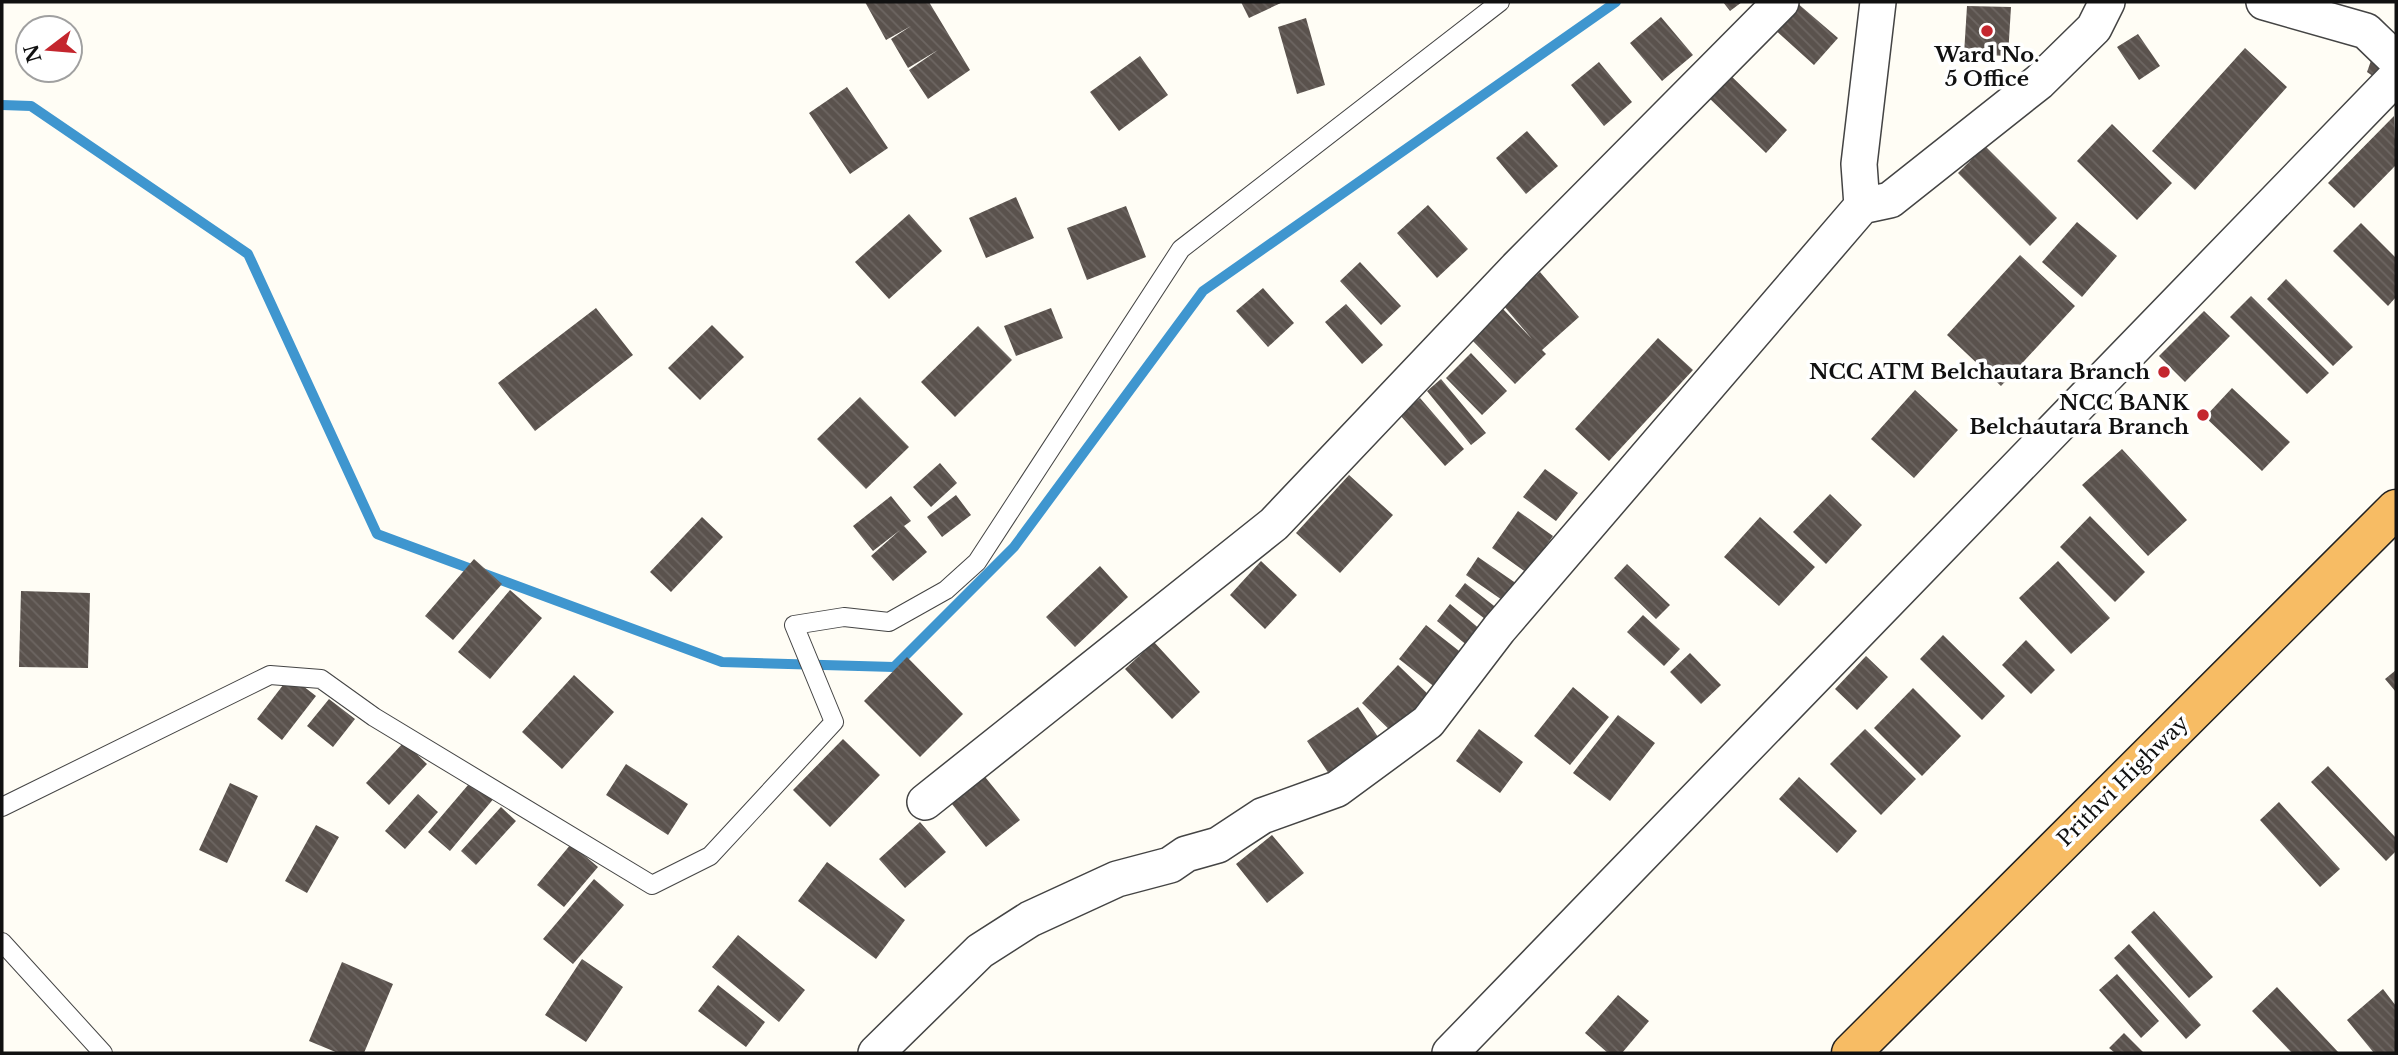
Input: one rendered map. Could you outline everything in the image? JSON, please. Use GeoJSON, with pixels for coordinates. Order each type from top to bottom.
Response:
{"type":"FeatureCollection","features":[{"type":"Feature","properties":{"kind":"highway","name":"Prithvi Highway"},"geometry":{"type":"LineString","coordinates":[[1851,1053],[2396,509]]}},
{"type":"Feature","properties":{"kind":"street"},"geometry":{"type":"LineString","coordinates":[[925,802],[1274,524],[1517,268],[1781,2]]}},
{"type":"Feature","properties":{"kind":"street"},"geometry":{"type":"LineString","coordinates":[[1861,205],[1858,164],[1878,2]]}},
{"type":"Feature","properties":{"kind":"street"},"geometry":{"type":"LineString","coordinates":[[876,1053],[980,951],[1030,919],[1117,879],[1170,865],[1186,854],[1218,845],[1262,816],[1337,789],[1428,722],[1499,629],[1861,205],[1890,200],[2039,82],[2094,28],[2107,2]]}},
{"type":"Feature","properties":{"kind":"street"},"geometry":{"type":"LineString","coordinates":[[2264,2],[2366,31],[2396,60]]}},
{"type":"Feature","properties":{"kind":"street"},"geometry":{"type":"LineString","coordinates":[[1450,1053],[2396,77]]}},
{"type":"Feature","properties":{"kind":"lane"},"geometry":{"type":"LineString","coordinates":[[2,807],[270,675],[321,679],[374,717],[652,885],[710,856],[834,722],[794,625],[844,617],[889,622],[946,590],[977,562],[1181,249],[1500,2]]}},
{"type":"Feature","properties":{"kind":"lane"},"geometry":{"type":"LineString","coordinates":[[2,942],[103,1053]]}},
{"type":"Feature","properties":{"kind":"building"},"geometry":{"type":"Polygon","coordinates":[[[865,2],[929,2],[970,70],[928,99],[909,70],[938,50],[908,68],[891,39],[911,26],[886,40],[865,2]]]}},
{"type":"Feature","properties":{"kind":"building"},"geometry":{"type":"Polygon","coordinates":[[[1241,2],[1283,2],[1249,18],[1241,2]]]}},
{"type":"Feature","properties":{"kind":"building"},"geometry":{"type":"Polygon","coordinates":[[[1723,2],[1742,2],[1730,11],[1723,2]]]}},
{"type":"Feature","properties":{"kind":"building"},"geometry":{"type":"Polygon","coordinates":[[[1796,2],[1838,38],[1814,65],[1773,28],[1796,2]]]}},
{"type":"Feature","properties":{"kind":"building","name":"Ward No. 5 Office"},"geometry":{"type":"Polygon","coordinates":[[[1967,6],[2011,7],[2008,56],[1964,54],[1967,6]]]}},
{"type":"Feature","properties":{"kind":"building"},"geometry":{"type":"Polygon","coordinates":[[[1661,17],[1693,55],[1662,81],[1630,43],[1661,17]]]}},
{"type":"Feature","properties":{"kind":"building"},"geometry":{"type":"Polygon","coordinates":[[[1306,18],[1325,85],[1297,94],[1278,27],[1306,18]]]}},
{"type":"Feature","properties":{"kind":"building"},"geometry":{"type":"Polygon","coordinates":[[[2138,34],[2160,66],[2139,80],[2117,47],[2138,34]]]}},
{"type":"Feature","properties":{"kind":"building"},"geometry":{"type":"Polygon","coordinates":[[[2245,48],[2287,87],[2195,190],[2152,151],[2245,48]]]}},
{"type":"Feature","properties":{"kind":"building"},"geometry":{"type":"Polygon","coordinates":[[[2373,55],[2388,64],[2380,81],[2367,72],[2373,55]]]}},
{"type":"Feature","properties":{"kind":"building"},"geometry":{"type":"Polygon","coordinates":[[[1140,56],[1168,95],[1119,131],[1090,92],[1140,56]]]}},
{"type":"Feature","properties":{"kind":"building"},"geometry":{"type":"Polygon","coordinates":[[[1599,62],[1632,102],[1604,126],[1571,85],[1599,62]]]}},
{"type":"Feature","properties":{"kind":"building"},"geometry":{"type":"Polygon","coordinates":[[[1728,73],[1787,130],[1766,153],[1707,96],[1728,73]]]}},
{"type":"Feature","properties":{"kind":"building"},"geometry":{"type":"Polygon","coordinates":[[[847,87],[888,148],[850,174],[809,113],[847,87]]]}},
{"type":"Feature","properties":{"kind":"building"},"geometry":{"type":"Polygon","coordinates":[[[2394,116],[2396,165],[2354,208],[2328,183],[2394,116]]]}},
{"type":"Feature","properties":{"kind":"building"},"geometry":{"type":"Polygon","coordinates":[[[2112,124],[2172,183],[2137,220],[2077,161],[2112,124]]]}},
{"type":"Feature","properties":{"kind":"building"},"geometry":{"type":"Polygon","coordinates":[[[1527,131],[1558,166],[1526,194],[1496,158],[1527,131]]]}},
{"type":"Feature","properties":{"kind":"building"},"geometry":{"type":"Polygon","coordinates":[[[1985,146],[2057,218],[2030,246],[1958,173],[1985,146]]]}},
{"type":"Feature","properties":{"kind":"building"},"geometry":{"type":"Polygon","coordinates":[[[1016,197],[1034,238],[986,258],[969,218],[1016,197]]]}},
{"type":"Feature","properties":{"kind":"building"},"geometry":{"type":"Polygon","coordinates":[[[1428,205],[1468,249],[1437,278],[1397,233],[1428,205]]]}},
{"type":"Feature","properties":{"kind":"building"},"geometry":{"type":"Polygon","coordinates":[[[1126,206],[1146,257],[1087,280],[1067,228],[1126,206]]]}},
{"type":"Feature","properties":{"kind":"building"},"geometry":{"type":"Polygon","coordinates":[[[909,214],[942,251],[889,299],[855,262],[909,214]]]}},
{"type":"Feature","properties":{"kind":"building"},"geometry":{"type":"Polygon","coordinates":[[[2077,222],[2117,256],[2082,297],[2042,262],[2077,222]]]}},
{"type":"Feature","properties":{"kind":"building"},"geometry":{"type":"Polygon","coordinates":[[[2361,223],[2396,258],[2396,297],[2388,306],[2333,251],[2361,223]]]}},
{"type":"Feature","properties":{"kind":"building"},"geometry":{"type":"Polygon","coordinates":[[[2020,255],[2075,306],[2001,386],[1947,335],[2020,255]]]}},
{"type":"Feature","properties":{"kind":"building"},"geometry":{"type":"Polygon","coordinates":[[[1360,262],[1401,306],[1381,325],[1340,281],[1360,262]]]}},
{"type":"Feature","properties":{"kind":"building"},"geometry":{"type":"Polygon","coordinates":[[[1540,272],[1579,317],[1542,350],[1546,354],[1515,384],[1470,338],[1502,308],[1532,339],[1503,305],[1540,272]]]}},
{"type":"Feature","properties":{"kind":"building"},"geometry":{"type":"Polygon","coordinates":[[[2286,279],[2353,347],[2333,366],[2267,299],[2286,279]]]}},
{"type":"Feature","properties":{"kind":"building"},"geometry":{"type":"Polygon","coordinates":[[[1263,288],[1294,323],[1268,347],[1236,311],[1263,288]]]}},
{"type":"Feature","properties":{"kind":"building"},"geometry":{"type":"Polygon","coordinates":[[[2251,296],[2329,373],[2307,394],[2230,317],[2251,296]]]}},
{"type":"Feature","properties":{"kind":"building"},"geometry":{"type":"Polygon","coordinates":[[[1346,304],[1383,345],[1362,364],[1325,322],[1346,304]]]}},
{"type":"Feature","properties":{"kind":"building"},"geometry":{"type":"Polygon","coordinates":[[[596,308],[633,355],[535,431],[498,383],[596,308]]]}},
{"type":"Feature","properties":{"kind":"building"},"geometry":{"type":"Polygon","coordinates":[[[1051,308],[1063,338],[1016,356],[1004,326],[1051,308]]]}},
{"type":"Feature","properties":{"kind":"building"},"geometry":{"type":"Polygon","coordinates":[[[2204,311],[2230,336],[2185,382],[2159,356],[2204,311]]]}},
{"type":"Feature","properties":{"kind":"building"},"geometry":{"type":"Polygon","coordinates":[[[712,325],[744,357],[700,400],[668,368],[712,325]]]}},
{"type":"Feature","properties":{"kind":"building"},"geometry":{"type":"Polygon","coordinates":[[[978,326],[1012,360],[955,417],[921,382],[978,326]]]}},
{"type":"Feature","properties":{"kind":"building"},"geometry":{"type":"Polygon","coordinates":[[[1658,338],[1693,370],[1609,461],[1575,429],[1658,338]]]}},
{"type":"Feature","properties":{"kind":"building"},"geometry":{"type":"Polygon","coordinates":[[[1471,353],[1507,391],[1482,415],[1446,378],[1471,353]]]}},
{"type":"Feature","properties":{"kind":"building"},"geometry":{"type":"Polygon","coordinates":[[[1441,379],[1486,433],[1471,445],[1427,391],[1441,379]]]}},
{"type":"Feature","properties":{"kind":"building"},"geometry":{"type":"Polygon","coordinates":[[[2232,388],[2290,442],[2262,471],[2205,417],[2232,388]]]}},
{"type":"Feature","properties":{"kind":"building"},"geometry":{"type":"Polygon","coordinates":[[[1915,390],[1958,430],[1914,478],[1871,439],[1915,390]]]}},
{"type":"Feature","properties":{"kind":"building"},"geometry":{"type":"Polygon","coordinates":[[[860,397],[909,447],[866,489],[817,439],[860,397]]]}},
{"type":"Feature","properties":{"kind":"building"},"geometry":{"type":"Polygon","coordinates":[[[1420,398],[1464,449],[1445,466],[1400,415],[1420,398]]]}},
{"type":"Feature","properties":{"kind":"building"},"geometry":{"type":"Polygon","coordinates":[[[2122,449],[2187,520],[2148,556],[2082,485],[2122,449]]]}},
{"type":"Feature","properties":{"kind":"building"},"geometry":{"type":"Polygon","coordinates":[[[940,463],[957,483],[931,507],[913,487],[940,463]]]}},
{"type":"Feature","properties":{"kind":"building"},"geometry":{"type":"Polygon","coordinates":[[[1545,469],[1578,493],[1556,521],[1523,497],[1545,469]]]}},
{"type":"Feature","properties":{"kind":"building"},"geometry":{"type":"Polygon","coordinates":[[[1349,475],[1393,515],[1340,573],[1296,533],[1349,475]]]}},
{"type":"Feature","properties":{"kind":"building"},"geometry":{"type":"Polygon","coordinates":[[[1830,494],[1862,525],[1826,564],[1793,532],[1830,494]]]}},
{"type":"Feature","properties":{"kind":"building"},"geometry":{"type":"Polygon","coordinates":[[[956,495],[971,515],[942,537],[927,517],[956,495]]]}},
{"type":"Feature","properties":{"kind":"building"},"geometry":{"type":"Polygon","coordinates":[[[891,496],[911,521],[904,526],[927,552],[893,581],[871,556],[900,530],[873,551],[853,526],[891,496]]]}},
{"type":"Feature","properties":{"kind":"building"},"geometry":{"type":"Polygon","coordinates":[[[1518,511],[1553,536],[1527,573],[1492,548],[1518,511]]]}},
{"type":"Feature","properties":{"kind":"building"},"geometry":{"type":"Polygon","coordinates":[[[2090,516],[2145,572],[2115,602],[2060,547],[2090,516]]]}},
{"type":"Feature","properties":{"kind":"building"},"geometry":{"type":"Polygon","coordinates":[[[702,517],[723,537],[671,592],[650,572],[702,517]]]}},
{"type":"Feature","properties":{"kind":"building"},"geometry":{"type":"Polygon","coordinates":[[[1760,517],[1815,567],[1779,606],[1724,557],[1760,517]]]}},
{"type":"Feature","properties":{"kind":"building"},"geometry":{"type":"Polygon","coordinates":[[[1478,557],[1520,586],[1508,604],[1466,575],[1478,557]]]}},
{"type":"Feature","properties":{"kind":"building"},"geometry":{"type":"Polygon","coordinates":[[[474,559],[502,584],[453,640],[425,616],[474,559]]]}},
{"type":"Feature","properties":{"kind":"building"},"geometry":{"type":"Polygon","coordinates":[[[1261,561],[1297,595],[1265,629],[1230,595],[1261,561]]]}},
{"type":"Feature","properties":{"kind":"building"},"geometry":{"type":"Polygon","coordinates":[[[2058,561],[2110,618],[2071,654],[2019,598],[2058,561]]]}},
{"type":"Feature","properties":{"kind":"building"},"geometry":{"type":"Polygon","coordinates":[[[1627,564],[1670,605],[1656,619],[1614,578],[1627,564]]]}},
{"type":"Feature","properties":{"kind":"building"},"geometry":{"type":"Polygon","coordinates":[[[1100,566],[1128,597],[1075,647],[1046,617],[1100,566]]]}},
{"type":"Feature","properties":{"kind":"building"},"geometry":{"type":"Polygon","coordinates":[[[1465,583],[1498,609],[1489,622],[1455,596],[1465,583]]]}},
{"type":"Feature","properties":{"kind":"building"},"geometry":{"type":"Polygon","coordinates":[[[510,590],[542,618],[490,679],[458,652],[510,590]]]}},
{"type":"Feature","properties":{"kind":"building"},"geometry":{"type":"Polygon","coordinates":[[[21,591],[90,593],[88,668],[19,667],[21,591]]]}},
{"type":"Feature","properties":{"kind":"building"},"geometry":{"type":"Polygon","coordinates":[[[1450,604],[1481,630],[1468,646],[1437,621],[1450,604]]]}},
{"type":"Feature","properties":{"kind":"building"},"geometry":{"type":"Polygon","coordinates":[[[1643,615],[1680,649],[1664,666],[1627,632],[1643,615]]]}},
{"type":"Feature","properties":{"kind":"building"},"geometry":{"type":"Polygon","coordinates":[[[1426,625],[1463,654],[1436,688],[1399,659],[1426,625]]]}},
{"type":"Feature","properties":{"kind":"building"},"geometry":{"type":"Polygon","coordinates":[[[1943,635],[2005,696],[1982,720],[1920,659],[1943,635]]]}},
{"type":"Feature","properties":{"kind":"building"},"geometry":{"type":"Polygon","coordinates":[[[2026,640],[2055,670],[2031,694],[2002,665],[2026,640]]]}},
{"type":"Feature","properties":{"kind":"building"},"geometry":{"type":"Polygon","coordinates":[[[1154,642],[1200,692],[1172,719],[1125,669],[1154,642]]]}},
{"type":"Feature","properties":{"kind":"building"},"geometry":{"type":"Polygon","coordinates":[[[1690,653],[1721,685],[1701,704],[1670,672],[1690,653]]]}},
{"type":"Feature","properties":{"kind":"building"},"geometry":{"type":"Polygon","coordinates":[[[1866,656],[1888,677],[1857,710],[1835,689],[1866,656]]]}},
{"type":"Feature","properties":{"kind":"building"},"geometry":{"type":"Polygon","coordinates":[[[907,657],[963,714],[920,757],[864,701],[907,657]]]}},
{"type":"Feature","properties":{"kind":"building"},"geometry":{"type":"Polygon","coordinates":[[[1398,665],[1431,697],[1395,735],[1362,703],[1398,665]]]}},
{"type":"Feature","properties":{"kind":"building"},"geometry":{"type":"Polygon","coordinates":[[[2396,670],[2396,692],[2385,679],[2396,670]]]}},
{"type":"Feature","properties":{"kind":"building"},"geometry":{"type":"Polygon","coordinates":[[[574,675],[614,712],[562,769],[522,732],[574,675]]]}},
{"type":"Feature","properties":{"kind":"building"},"geometry":{"type":"Polygon","coordinates":[[[290,676],[316,696],[282,740],[257,719],[290,676]]]}},
{"type":"Feature","properties":{"kind":"building"},"geometry":{"type":"Polygon","coordinates":[[[1573,687],[1609,717],[1570,765],[1534,736],[1573,687]]]}},
{"type":"Feature","properties":{"kind":"building"},"geometry":{"type":"Polygon","coordinates":[[[1913,688],[1961,736],[1922,776],[1874,728],[1913,688]]]}},
{"type":"Feature","properties":{"kind":"building"},"geometry":{"type":"Polygon","coordinates":[[[329,699],[355,719],[333,747],[307,726],[329,699]]]}},
{"type":"Feature","properties":{"kind":"building"},"geometry":{"type":"Polygon","coordinates":[[[1358,707],[1380,740],[1329,774],[1307,741],[1358,707]]]}},
{"type":"Feature","properties":{"kind":"building"},"geometry":{"type":"Polygon","coordinates":[[[1618,715],[1655,743],[1610,801],[1573,773],[1618,715]]]}},
{"type":"Feature","properties":{"kind":"building"},"geometry":{"type":"Polygon","coordinates":[[[1479,729],[1523,762],[1500,793],[1456,761],[1479,729]]]}},
{"type":"Feature","properties":{"kind":"building"},"geometry":{"type":"Polygon","coordinates":[[[1865,729],[1916,779],[1881,815],[1830,764],[1865,729]]]}},
{"type":"Feature","properties":{"kind":"building"},"geometry":{"type":"Polygon","coordinates":[[[843,739],[880,775],[830,827],[793,790],[843,739]]]}},
{"type":"Feature","properties":{"kind":"building"},"geometry":{"type":"Polygon","coordinates":[[[404,742],[427,764],[389,805],[366,783],[404,742]]]}},
{"type":"Feature","properties":{"kind":"building"},"geometry":{"type":"Polygon","coordinates":[[[626,764],[688,804],[668,835],[606,795],[626,764]]]}},
{"type":"Feature","properties":{"kind":"building"},"geometry":{"type":"Polygon","coordinates":[[[2328,766],[2396,838],[2396,851],[2386,861],[2311,782],[2328,766]]]}},
{"type":"Feature","properties":{"kind":"building"},"geometry":{"type":"Polygon","coordinates":[[[977,767],[1020,820],[986,847],[944,794],[977,767]]]}},
{"type":"Feature","properties":{"kind":"building"},"geometry":{"type":"Polygon","coordinates":[[[1799,777],[1857,831],[1837,853],[1779,799],[1799,777]]]}},
{"type":"Feature","properties":{"kind":"building"},"geometry":{"type":"Polygon","coordinates":[[[474,778],[495,797],[450,851],[428,832],[474,778]]]}},
{"type":"Feature","properties":{"kind":"building"},"geometry":{"type":"Polygon","coordinates":[[[230,783],[258,796],[227,863],[199,850],[230,783]]]}},
{"type":"Feature","properties":{"kind":"building"},"geometry":{"type":"Polygon","coordinates":[[[418,794],[438,812],[405,849],[385,831],[418,794]]]}},
{"type":"Feature","properties":{"kind":"building"},"geometry":{"type":"Polygon","coordinates":[[[2279,802],[2340,869],[2320,887],[2260,820],[2279,802]]]}},
{"type":"Feature","properties":{"kind":"building"},"geometry":{"type":"Polygon","coordinates":[[[501,807],[516,821],[476,865],[461,851],[501,807]]]}},
{"type":"Feature","properties":{"kind":"building"},"geometry":{"type":"Polygon","coordinates":[[[920,822],[946,852],[905,888],[879,859],[920,822]]]}},
{"type":"Feature","properties":{"kind":"building"},"geometry":{"type":"Polygon","coordinates":[[[316,825],[339,837],[307,893],[285,881],[316,825]]]}},
{"type":"Feature","properties":{"kind":"building"},"geometry":{"type":"Polygon","coordinates":[[[1272,835],[1304,873],[1267,903],[1236,864],[1272,835]]]}},
{"type":"Feature","properties":{"kind":"building"},"geometry":{"type":"Polygon","coordinates":[[[571,844],[598,867],[564,907],[537,885],[571,844]]]}},
{"type":"Feature","properties":{"kind":"building"},"geometry":{"type":"Polygon","coordinates":[[[827,862],[905,920],[876,959],[798,901],[827,862]]]}},
{"type":"Feature","properties":{"kind":"building"},"geometry":{"type":"Polygon","coordinates":[[[594,879],[624,905],[573,964],[543,939],[594,879]]]}},
{"type":"Feature","properties":{"kind":"building"},"geometry":{"type":"Polygon","coordinates":[[[2154,911],[2213,977],[2189,998],[2131,932],[2154,911]]]}},
{"type":"Feature","properties":{"kind":"building"},"geometry":{"type":"Polygon","coordinates":[[[738,935],[805,990],[779,1022],[712,967],[738,935]]]}},
{"type":"Feature","properties":{"kind":"building"},"geometry":{"type":"Polygon","coordinates":[[[2129,944],[2201,1025],[2186,1039],[2114,958],[2129,944]]]}},
{"type":"Feature","properties":{"kind":"building"},"geometry":{"type":"Polygon","coordinates":[[[582,959],[623,987],[586,1042],[545,1015],[582,959]]]}},
{"type":"Feature","properties":{"kind":"building"},"geometry":{"type":"Polygon","coordinates":[[[342,962],[393,984],[364,1053],[338,1053],[309,1041],[342,962]]]}},
{"type":"Feature","properties":{"kind":"building"},"geometry":{"type":"Polygon","coordinates":[[[2117,974],[2159,1021],[2141,1038],[2099,990],[2117,974]]]}},
{"type":"Feature","properties":{"kind":"building"},"geometry":{"type":"Polygon","coordinates":[[[718,985],[765,1022],[746,1047],[698,1011],[718,985]]]}},
{"type":"Feature","properties":{"kind":"building"},"geometry":{"type":"Polygon","coordinates":[[[2277,987],[2339,1053],[2292,1053],[2252,1011],[2277,987]]]}},
{"type":"Feature","properties":{"kind":"building"},"geometry":{"type":"Polygon","coordinates":[[[2383,989],[2396,1006],[2396,1053],[2374,1053],[2347,1020],[2383,989]]]}},
{"type":"Feature","properties":{"kind":"building"},"geometry":{"type":"Polygon","coordinates":[[[1618,995],[1649,1021],[1622,1053],[1608,1053],[1585,1033],[1618,995]]]}},
{"type":"Feature","properties":{"kind":"building"},"geometry":{"type":"Polygon","coordinates":[[[2124,1033],[2144,1053],[2115,1053],[2109,1048],[2124,1033]]]}},
{"type":"Feature","properties":{"kind":"waterway"},"geometry":{"type":"LineString","coordinates":[[2,105],[31,106],[248,254],[377,534],[722,662],[894,667],[1014,547],[1203,291],[1616,2]]}},
{"type":"Feature","properties":{"kind":"place","name":"Ward No. 5 Office"},"geometry":{"type":"Point","coordinates":[1987,31]}},
{"type":"Feature","properties":{"kind":"place","name":"NCC ATM Belchautara Branch"},"geometry":{"type":"Point","coordinates":[2164,372]}},
{"type":"Feature","properties":{"kind":"place","name":"NCC BANK Belchautara Branch"},"geometry":{"type":"Point","coordinates":[2203,415]}}]}
